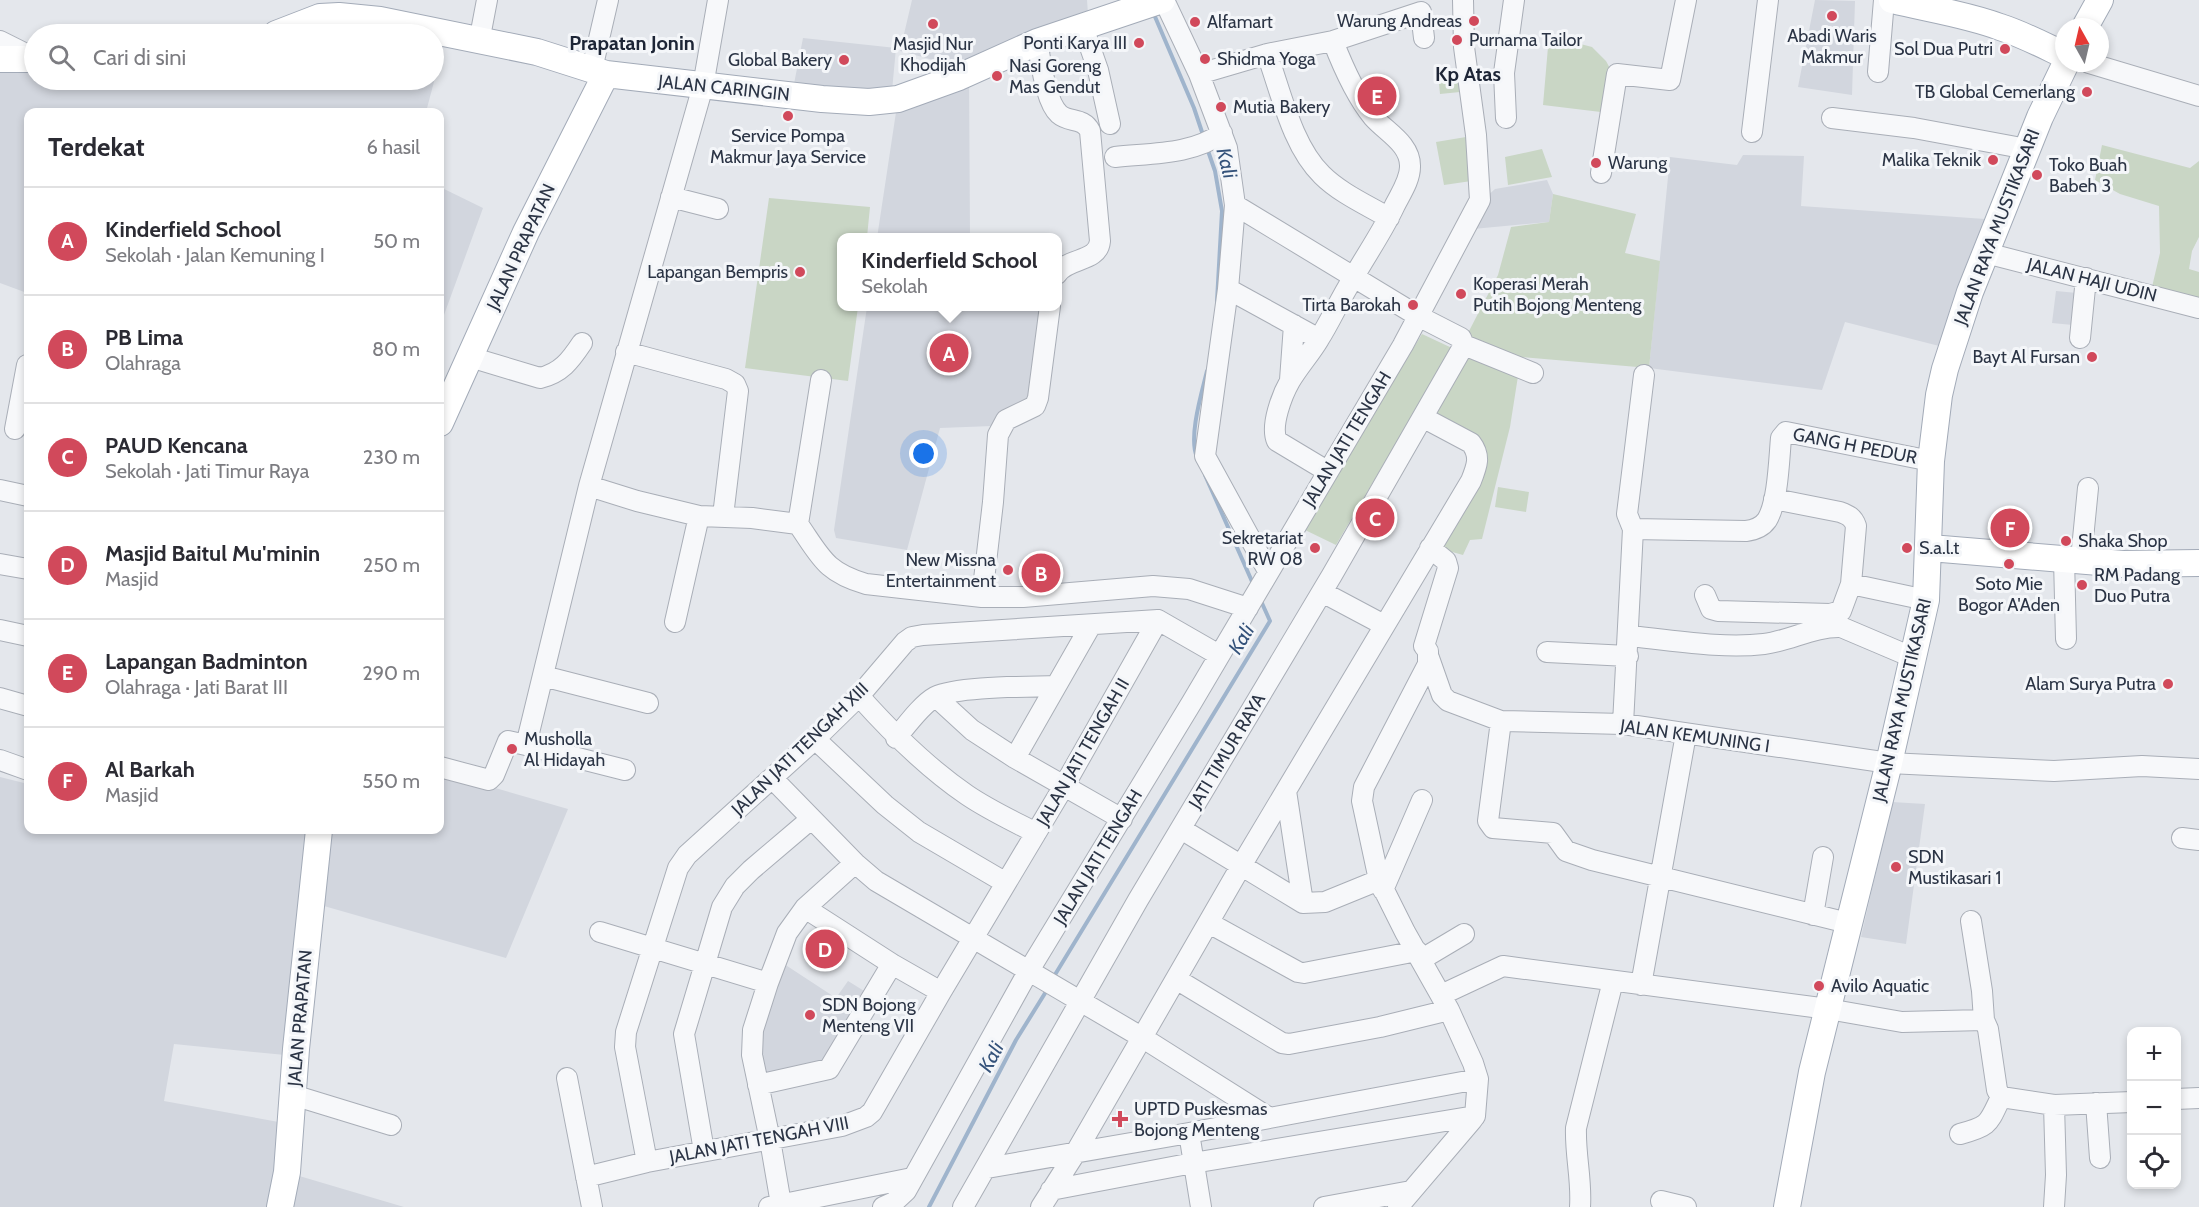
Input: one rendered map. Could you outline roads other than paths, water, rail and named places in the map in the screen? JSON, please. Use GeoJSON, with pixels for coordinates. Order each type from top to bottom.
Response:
{"type":"FeatureCollection","features":[{"type":"Feature","properties":{"kind":"main road"},"geometry":{"type":"LineString","coordinates":[[1892,0],[1950,12],[2000,27],[2055,51]]}},
{"type":"Feature","properties":{"kind":"main road"},"geometry":{"type":"LineString","coordinates":[[2090,18],[2100,0]]}},
{"type":"Feature","properties":{"kind":"main road","name":"JALAN CARINGIN"},"geometry":{"type":"LineString","coordinates":[[444,34],[537,52],[599,72],[703,86],[869,102],[898,99],[969,73],[1037,42],[1153,2]]}},
{"type":"Feature","properties":{"kind":"main road","name":"JALAN CARINGIN"},"geometry":{"type":"LineString","coordinates":[[300,24],[312,19],[339,16],[398,24]]}},
{"type":"Feature","properties":{"kind":"main road"},"geometry":{"type":"LineString","coordinates":[[0,59],[24,58]]}},
{"type":"Feature","properties":{"kind":"main road","name":"JALAN PRAPATAN"},"geometry":{"type":"LineString","coordinates":[[444,414],[599,72]]}},
{"type":"Feature","properties":{"kind":"main road","name":"JALAN RAYA MUSTIKASARI"},"geometry":{"type":"LineString","coordinates":[[1788,1207],[1812,1072],[1889,764],[1926,600],[1930,548],[1931,461],[1939,395],[1945,369],[1957,326],[2040,117],[2062,72]]}},
{"type":"Feature","properties":{"kind":"main road"},"geometry":{"type":"LineString","coordinates":[[1930,548],[2123,564],[2199,563]]}},
{"type":"Feature","properties":{"kind":"main road","name":"JALAN PRAPATAN"},"geometry":{"type":"LineString","coordinates":[[280,1207],[287,1172],[319,834]]}},
{"type":"Feature","properties":{"kind":"street"},"geometry":{"type":"LineString","coordinates":[[479,42],[487,0]]}},
{"type":"Feature","properties":{"kind":"street"},"geometry":{"type":"LineString","coordinates":[[599,72],[608,0]]}},
{"type":"Feature","properties":{"kind":"street"},"geometry":{"type":"LineString","coordinates":[[526,745],[564,581],[589,486],[703,86],[717,0]]}},
{"type":"Feature","properties":{"kind":"street","name":"JALAN JATI TENGAH"},"geometry":{"type":"LineString","coordinates":[[883,1207],[894,1202],[906,1191],[1034,975],[1122,819],[1403,345],[1480,200],[1476,135],[1464,46],[1463,0]]}},
{"type":"Feature","properties":{"kind":"street"},"geometry":{"type":"LineString","coordinates":[[1506,118],[1504,73],[1514,0]]}},
{"type":"Feature","properties":{"kind":"street"},"geometry":{"type":"LineString","coordinates":[[1601,173],[1617,74],[1670,80],[1686,0]]}},
{"type":"Feature","properties":{"kind":"street"},"geometry":{"type":"LineString","coordinates":[[1752,132],[1768,0]]}},
{"type":"Feature","properties":{"kind":"street"},"geometry":{"type":"LineString","coordinates":[[1878,72],[1884,0]]}},
{"type":"Feature","properties":{"kind":"street"},"geometry":{"type":"LineString","coordinates":[[820,380],[798,524],[824,561],[833,570],[850,579],[866,584],[982,597],[1023,597],[1153,586],[1257,591],[1205,456],[1228,289],[1235,205],[1231,167],[1212,140],[1199,74],[1153,2]]}},
{"type":"Feature","properties":{"kind":"street"},"geometry":{"type":"LineString","coordinates":[[1199,74],[1267,54],[1333,40],[1422,12],[1424,38]]}},
{"type":"Feature","properties":{"kind":"street"},"geometry":{"type":"LineString","coordinates":[[1083,27],[1098,70],[1110,124]]}},
{"type":"Feature","properties":{"kind":"street"},"geometry":{"type":"LineString","coordinates":[[1289,382],[1319,339],[1389,218],[1408,179],[1409,159],[1405,150],[1389,130],[1374,117],[1355,89],[1333,40]]}},
{"type":"Feature","properties":{"kind":"street"},"geometry":{"type":"LineString","coordinates":[[0,41],[24,53]]}},
{"type":"Feature","properties":{"kind":"street"},"geometry":{"type":"LineString","coordinates":[[1037,42],[1054,109],[1063,117],[1081,121],[1090,131],[1099,248],[1095,253],[1062,268]]}},
{"type":"Feature","properties":{"kind":"street"},"geometry":{"type":"LineString","coordinates":[[1267,54],[1298,142],[1310,161],[1323,177],[1389,218]]}},
{"type":"Feature","properties":{"kind":"street"},"geometry":{"type":"LineString","coordinates":[[2109,69],[2199,96]]}},
{"type":"Feature","properties":{"kind":"street"},"geometry":{"type":"LineString","coordinates":[[1832,118],[1914,128],[2027,149]]}},
{"type":"Feature","properties":{"kind":"street"},"geometry":{"type":"LineString","coordinates":[[1115,157],[1196,148],[1212,140]]}},
{"type":"Feature","properties":{"kind":"street"},"geometry":{"type":"LineString","coordinates":[[671,197],[718,209]]}},
{"type":"Feature","properties":{"kind":"street"},"geometry":{"type":"LineString","coordinates":[[1235,205],[1418,316],[1461,338],[1464,345],[1533,374]]}},
{"type":"Feature","properties":{"kind":"street","name":"JALAN HAJI UDIN"},"geometry":{"type":"LineString","coordinates":[[1986,253],[2199,308]]}},
{"type":"Feature","properties":{"kind":"street"},"geometry":{"type":"LineString","coordinates":[[2080,338],[2086,278]]}},
{"type":"Feature","properties":{"kind":"street"},"geometry":{"type":"LineString","coordinates":[[1228,289],[1319,339]]}},
{"type":"Feature","properties":{"kind":"street"},"geometry":{"type":"LineString","coordinates":[[982,597],[998,435],[1006,420],[1035,406],[1049,311]]}},
{"type":"Feature","properties":{"kind":"street"},"geometry":{"type":"LineString","coordinates":[[1294,325],[1289,382],[1274,425],[1274,434],[1277,441],[1327,471]]}},
{"type":"Feature","properties":{"kind":"street"},"geometry":{"type":"LineString","coordinates":[[470,357],[540,378],[562,369],[582,343]]}},
{"type":"Feature","properties":{"kind":"street","name":"JATI TIMUR RAYA"},"geometry":{"type":"LineString","coordinates":[[963,1207],[987,1168],[1075,998],[1181,829],[1424,418],[1464,345]]}},
{"type":"Feature","properties":{"kind":"street"},"geometry":{"type":"LineString","coordinates":[[626,352],[726,379],[735,384],[738,391],[723,516]]}},
{"type":"Feature","properties":{"kind":"street"},"geometry":{"type":"LineString","coordinates":[[1623,724],[1634,529],[1627,514],[1644,375]]}},
{"type":"Feature","properties":{"kind":"street"},"geometry":{"type":"LineString","coordinates":[[14,430],[24,381]]}},
{"type":"Feature","properties":{"kind":"street"},"geometry":{"type":"LineString","coordinates":[[1046,1199],[1076,1152],[1241,866],[1471,481],[1478,457],[1471,442],[1424,418]]}},
{"type":"Feature","properties":{"kind":"street","name":"GANG H PEDUR"},"geometry":{"type":"LineString","coordinates":[[1774,499],[1781,438],[1783,434],[1790,432],[1931,461]]}},
{"type":"Feature","properties":{"kind":"street"},"geometry":{"type":"LineString","coordinates":[[589,486],[637,501],[699,516],[752,518],[798,524]]}},
{"type":"Feature","properties":{"kind":"street"},"geometry":{"type":"LineString","coordinates":[[2066,639],[2072,559],[2088,488]]}},
{"type":"Feature","properties":{"kind":"street"},"geometry":{"type":"LineString","coordinates":[[0,490],[24,495]]}},
{"type":"Feature","properties":{"kind":"street"},"geometry":{"type":"LineString","coordinates":[[1634,529],[1746,531],[1762,526],[1768,518],[1774,499],[1849,514],[1854,519],[1856,526],[1851,584],[1841,611],[1830,614],[1718,611],[1711,609],[1705,595]]}},
{"type":"Feature","properties":{"kind":"street"},"geometry":{"type":"LineString","coordinates":[[675,622],[699,516]]}},
{"type":"Feature","properties":{"kind":"street"},"geometry":{"type":"LineString","coordinates":[[1398,1207],[1475,1116],[1478,1079],[1473,1062],[1445,1002],[1381,885],[1362,794],[1426,670],[1429,658],[1424,646],[1448,568],[1446,561],[1430,548]]}},
{"type":"Feature","properties":{"kind":"street"},"geometry":{"type":"LineString","coordinates":[[0,564],[24,568]]}},
{"type":"Feature","properties":{"kind":"street"},"geometry":{"type":"LineString","coordinates":[[1851,584],[1926,600]]}},
{"type":"Feature","properties":{"kind":"street"},"geometry":{"type":"LineString","coordinates":[[1322,592],[1384,625]]}},
{"type":"Feature","properties":{"kind":"street"},"geometry":{"type":"LineString","coordinates":[[1158,620],[1219,655]]}},
{"type":"Feature","properties":{"kind":"street","name":"JALAN JATI TENGAH XIII"},"geometry":{"type":"LineString","coordinates":[[647,1162],[625,1039],[672,883],[687,855],[815,739],[859,696],[905,642],[912,637],[1158,620]]}},
{"type":"Feature","properties":{"kind":"street","name":"JALAN JATI TENGAH II"},"geometry":{"type":"LineString","coordinates":[[973,937],[1064,786],[1158,620]]}},
{"type":"Feature","properties":{"kind":"street"},"geometry":{"type":"LineString","coordinates":[[1015,758],[1091,625]]}},
{"type":"Feature","properties":{"kind":"street"},"geometry":{"type":"LineString","coordinates":[[1629,636],[1750,645],[1775,642],[1828,627],[1841,627],[1914,658]]}},
{"type":"Feature","properties":{"kind":"street"},"geometry":{"type":"LineString","coordinates":[[0,630],[24,635]]}},
{"type":"Feature","properties":{"kind":"street"},"geometry":{"type":"LineString","coordinates":[[1547,652],[1628,656]]}},
{"type":"Feature","properties":{"kind":"street","name":"JALAN KEMUNING I"},"geometry":{"type":"LineString","coordinates":[[1429,658],[1442,695],[1448,701],[1501,721],[1623,724],[1889,764],[2054,771],[2142,766],[2199,769]]}},
{"type":"Feature","properties":{"kind":"street"},"geometry":{"type":"LineString","coordinates":[[543,676],[648,703]]}},
{"type":"Feature","properties":{"kind":"street"},"geometry":{"type":"LineString","coordinates":[[896,738],[936,697],[972,690],[1056,686]]}},
{"type":"Feature","properties":{"kind":"street"},"geometry":{"type":"LineString","coordinates":[[859,696],[896,738],[924,763],[968,796],[1036,833]]}},
{"type":"Feature","properties":{"kind":"street"},"geometry":{"type":"LineString","coordinates":[[936,697],[972,730],[1015,758],[1122,819]]}},
{"type":"Feature","properties":{"kind":"street"},"geometry":{"type":"LineString","coordinates":[[0,698],[24,705]]}},
{"type":"Feature","properties":{"kind":"street"},"geometry":{"type":"LineString","coordinates":[[1501,721],[1488,821],[1490,826],[1498,830],[1552,833],[1566,851],[1592,860],[1848,923]]}},
{"type":"Feature","properties":{"kind":"street"},"geometry":{"type":"LineString","coordinates":[[1641,985],[1686,734]]}},
{"type":"Feature","properties":{"kind":"street"},"geometry":{"type":"LineString","coordinates":[[815,739],[885,805],[919,832],[1006,883]]}},
{"type":"Feature","properties":{"kind":"street"},"geometry":{"type":"LineString","coordinates":[[444,768],[489,780],[494,775],[508,741],[625,770]]}},
{"type":"Feature","properties":{"kind":"street"},"geometry":{"type":"LineString","coordinates":[[0,760],[24,769]]}},
{"type":"Feature","properties":{"kind":"street"},"geometry":{"type":"LineString","coordinates":[[772,778],[855,863],[886,888],[1143,1038],[1268,1117]]}},
{"type":"Feature","properties":{"kind":"street"},"geometry":{"type":"LineString","coordinates":[[1286,791],[1303,903]]}},
{"type":"Feature","properties":{"kind":"street"},"geometry":{"type":"LineString","coordinates":[[1181,829],[1303,903],[1325,902],[1381,885],[1422,800]]}},
{"type":"Feature","properties":{"kind":"street"},"geometry":{"type":"LineString","coordinates":[[704,1151],[684,1034],[704,964],[728,896],[751,870],[811,819]]}},
{"type":"Feature","properties":{"kind":"street"},"geometry":{"type":"LineString","coordinates":[[1813,915],[1823,857]]}},
{"type":"Feature","properties":{"kind":"street"},"geometry":{"type":"LineString","coordinates":[[855,863],[805,908],[788,933],[768,983],[753,1030],[751,1047],[770,1140],[775,1206],[912,1178]]}},
{"type":"Feature","properties":{"kind":"street"},"geometry":{"type":"LineString","coordinates":[[805,908],[940,992]]}},
{"type":"Feature","properties":{"kind":"street"},"geometry":{"type":"LineString","coordinates":[[1971,921],[1984,1020],[1988,1029],[1997,1090],[2001,1097]]}},
{"type":"Feature","properties":{"kind":"street"},"geometry":{"type":"LineString","coordinates":[[1209,923],[1298,972],[1304,973],[1419,955],[1464,934]]}},
{"type":"Feature","properties":{"kind":"street"},"geometry":{"type":"LineString","coordinates":[[600,932],[768,983]]}},
{"type":"Feature","properties":{"kind":"street","name":"JALAN JATI TENGAH VIII"},"geometry":{"type":"LineString","coordinates":[[586,1177],[647,1162],[842,1126],[866,1117],[877,1104],[973,937]]}},
{"type":"Feature","properties":{"kind":"street"},"geometry":{"type":"LineString","coordinates":[[758,1084],[829,1069],[892,964]]}},
{"type":"Feature","properties":{"kind":"street"},"geometry":{"type":"LineString","coordinates":[[1176,979],[1282,1043],[1289,1044],[1380,1027],[1445,1002],[1503,966],[1828,1009],[1902,1022],[1984,1020]]}},
{"type":"Feature","properties":{"kind":"street"},"geometry":{"type":"LineString","coordinates":[[1580,1207],[1580,1175],[1575,1153],[1576,1128],[1613,981]]}},
{"type":"Feature","properties":{"kind":"street"},"geometry":{"type":"LineString","coordinates":[[567,1078],[592,1207]]}},
{"type":"Feature","properties":{"kind":"street"},"geometry":{"type":"LineString","coordinates":[[987,1168],[1478,1079]]}},
{"type":"Feature","properties":{"kind":"street"},"geometry":{"type":"LineString","coordinates":[[293,1095],[391,1125]]}},
{"type":"Feature","properties":{"kind":"street"},"geometry":{"type":"LineString","coordinates":[[2001,1097],[2054,1105],[2127,1102]]}},
{"type":"Feature","properties":{"kind":"street"},"geometry":{"type":"LineString","coordinates":[[1960,1134],[1983,1128],[1988,1124],[2001,1097]]}},
{"type":"Feature","properties":{"kind":"street"},"geometry":{"type":"LineString","coordinates":[[2181,1099],[2199,1098]]}},
{"type":"Feature","properties":{"kind":"street"},"geometry":{"type":"LineString","coordinates":[[2096,1103],[2100,1158]]}},
{"type":"Feature","properties":{"kind":"street"},"geometry":{"type":"LineString","coordinates":[[2054,1105],[2056,1175],[2054,1207]]}},
{"type":"Feature","properties":{"kind":"street"},"geometry":{"type":"LineString","coordinates":[[1046,1199],[1193,1163],[1475,1116]]}},
{"type":"Feature","properties":{"kind":"street"},"geometry":{"type":"LineString","coordinates":[[1189,1133],[1201,1207]]}},
{"type":"Feature","properties":{"kind":"street"},"geometry":{"type":"LineString","coordinates":[[1335,1206],[1411,1191]]}},
{"type":"Feature","properties":{"kind":"street"},"geometry":{"type":"LineString","coordinates":[[1661,1201],[1686,1207]]}},
{"type":"Feature","properties":{"kind":"waterway","name":"Kali"},"geometry":{"type":"LineString","coordinates":[[1153,12],[1194,108],[1203,135]]}},
{"type":"Feature","properties":{"kind":"waterway","name":"Kali"},"geometry":{"type":"LineString","coordinates":[[1207,148],[1215,171],[1222,211],[1217,301]]}},
{"type":"Feature","properties":{"kind":"waterway","name":"Kali"},"geometry":{"type":"LineString","coordinates":[[1197,457],[1195,427],[1207,371]]}},
{"type":"Feature","properties":{"kind":"waterway","name":"Kali"},"geometry":{"type":"LineString","coordinates":[[1205,475],[1254,586]]}},
{"type":"Feature","properties":{"kind":"waterway","name":"Kali"},"geometry":{"type":"LineString","coordinates":[[1053,978],[1270,621],[1261,601]]}},
{"type":"Feature","properties":{"kind":"waterway","name":"Kali"},"geometry":{"type":"LineString","coordinates":[[929,1207],[1016,1040],[1047,990]]}},
{"type":"Feature","properties":{"kind":"place","name":"Abadi Waris Makmur"},"geometry":{"type":"Point","coordinates":[1832,16]}},
{"type":"Feature","properties":{"kind":"place","name":"Warung Andreas"},"geometry":{"type":"Point","coordinates":[1474,21]}},
{"type":"Feature","properties":{"kind":"place","name":"Alfamart"},"geometry":{"type":"Point","coordinates":[1195,22]}},
{"type":"Feature","properties":{"kind":"place","name":"Masjid Nur Khodijah"},"geometry":{"type":"Point","coordinates":[933,24]}},
{"type":"Feature","properties":{"kind":"place","name":"Purnama Tailor"},"geometry":{"type":"Point","coordinates":[1457,40]}},
{"type":"Feature","properties":{"kind":"place","name":"Ponti Karya III"},"geometry":{"type":"Point","coordinates":[1139,43]}},
{"type":"Feature","properties":{"kind":"place","name":"Sol Dua Putri"},"geometry":{"type":"Point","coordinates":[2005,49]}},
{"type":"Feature","properties":{"kind":"place","name":"Shidma Yoga"},"geometry":{"type":"Point","coordinates":[1205,59]}},
{"type":"Feature","properties":{"kind":"place","name":"Global Bakery"},"geometry":{"type":"Point","coordinates":[844,60]}},
{"type":"Feature","properties":{"kind":"place","name":"Nasi Goreng Mas Gendut"},"geometry":{"type":"Point","coordinates":[997,76]}},
{"type":"Feature","properties":{"kind":"place","name":"TB Global Cemerlang"},"geometry":{"type":"Point","coordinates":[2087,92]}},
{"type":"Feature","properties":{"kind":"place","name":"Lapangan Badminton"},"geometry":{"type":"Point","coordinates":[1377,96]}},
{"type":"Feature","properties":{"kind":"place","name":"Mutia Bakery"},"geometry":{"type":"Point","coordinates":[1221,107]}},
{"type":"Feature","properties":{"kind":"place","name":"Service Pompa Makmur Jaya Service"},"geometry":{"type":"Point","coordinates":[788,116]}},
{"type":"Feature","properties":{"kind":"place","name":"Malika Teknik"},"geometry":{"type":"Point","coordinates":[1993,160]}},
{"type":"Feature","properties":{"kind":"place","name":"Warung"},"geometry":{"type":"Point","coordinates":[1596,163]}},
{"type":"Feature","properties":{"kind":"place","name":"Toko Buah Babeh 3"},"geometry":{"type":"Point","coordinates":[2037,175]}},
{"type":"Feature","properties":{"kind":"place","name":"Lapangan Bempris"},"geometry":{"type":"Point","coordinates":[800,272]}},
{"type":"Feature","properties":{"kind":"place","name":"Koperasi Merah Putih Bojong Menteng"},"geometry":{"type":"Point","coordinates":[1461,294]}},
{"type":"Feature","properties":{"kind":"place","name":"Tirta Barokah"},"geometry":{"type":"Point","coordinates":[1413,305]}},
{"type":"Feature","properties":{"kind":"place","name":"Kinderfield School"},"geometry":{"type":"Point","coordinates":[949,353]}},
{"type":"Feature","properties":{"kind":"place","name":"Bayt Al Fursan"},"geometry":{"type":"Point","coordinates":[2092,357]}},
{"type":"Feature","properties":{"kind":"place","name":"PAUD Kencana"},"geometry":{"type":"Point","coordinates":[1375,518]}},
{"type":"Feature","properties":{"kind":"place","name":"Al Barkah"},"geometry":{"type":"Point","coordinates":[2010,528]}},
{"type":"Feature","properties":{"kind":"place","name":"Shaka Shop"},"geometry":{"type":"Point","coordinates":[2066,541]}},
{"type":"Feature","properties":{"kind":"place","name":"Sekretariat RW 08"},"geometry":{"type":"Point","coordinates":[1315,548]}},
{"type":"Feature","properties":{"kind":"place","name":"S.a.l.t"},"geometry":{"type":"Point","coordinates":[1907,548]}},
{"type":"Feature","properties":{"kind":"place","name":"Soto Mie Bogor A'Aden"},"geometry":{"type":"Point","coordinates":[2009,564]}},
{"type":"Feature","properties":{"kind":"place","name":"New Missna Entertainment"},"geometry":{"type":"Point","coordinates":[1008,570]}},
{"type":"Feature","properties":{"kind":"place","name":"PB Lima"},"geometry":{"type":"Point","coordinates":[1041,573]}},
{"type":"Feature","properties":{"kind":"place","name":"RM Padang Duo Putra"},"geometry":{"type":"Point","coordinates":[2082,585]}},
{"type":"Feature","properties":{"kind":"place","name":"Alam Surya Putra"},"geometry":{"type":"Point","coordinates":[2168,684]}},
{"type":"Feature","properties":{"kind":"place","name":"Musholla Al Hidayah"},"geometry":{"type":"Point","coordinates":[512,749]}},
{"type":"Feature","properties":{"kind":"place","name":"SDN Mustikasari 1"},"geometry":{"type":"Point","coordinates":[1896,867]}},
{"type":"Feature","properties":{"kind":"place","name":"Masjid Baitul Mu'minin"},"geometry":{"type":"Point","coordinates":[825,949]}},
{"type":"Feature","properties":{"kind":"place","name":"Avilo Aquatic"},"geometry":{"type":"Point","coordinates":[1819,986]}},
{"type":"Feature","properties":{"kind":"place","name":"SDN Bojong Menteng VII"},"geometry":{"type":"Point","coordinates":[810,1015]}},
{"type":"Feature","properties":{"kind":"place","name":"UPTD Puskesmas Bojong Menteng"},"geometry":{"type":"Point","coordinates":[1120,1119]}},
{"type":"Feature","properties":{"kind":"district","name":"Prapatan Jonin"},"geometry":{"type":"Point","coordinates":[632,43]}},
{"type":"Feature","properties":{"kind":"district","name":"Kp Atas"},"geometry":{"type":"Point","coordinates":[1468,74]}}]}
